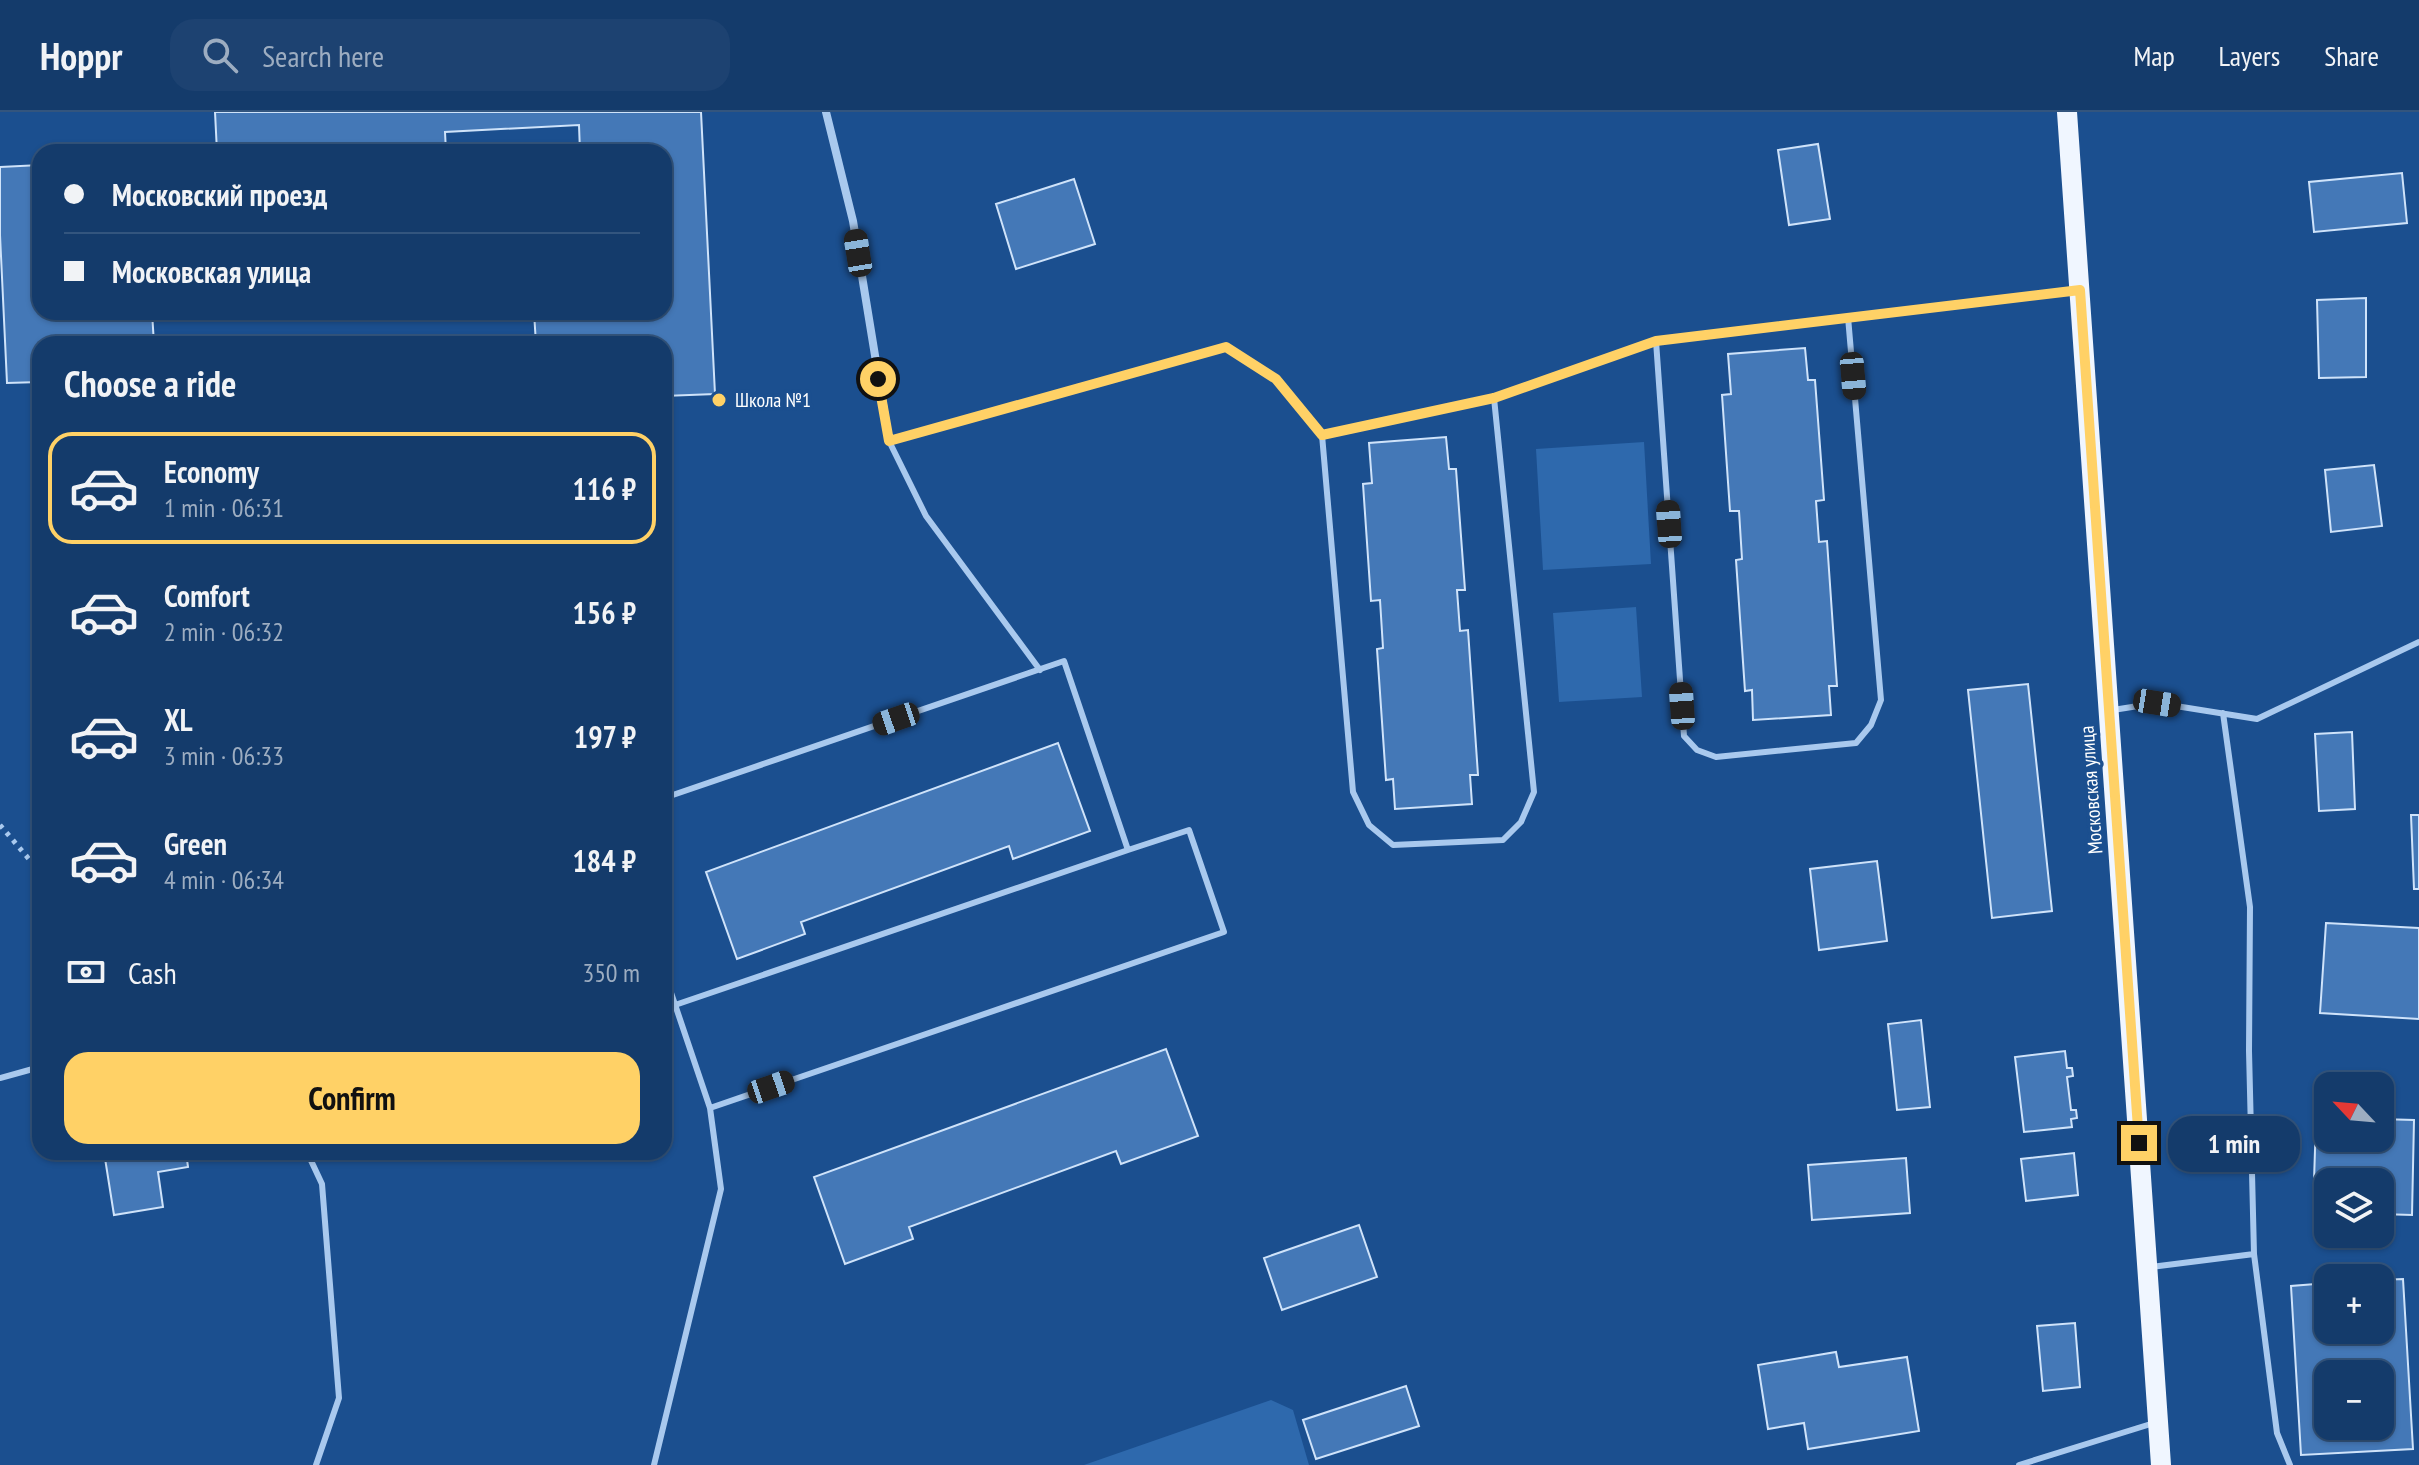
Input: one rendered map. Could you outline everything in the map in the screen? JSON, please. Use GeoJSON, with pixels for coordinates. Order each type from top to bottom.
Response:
{"type":"FeatureCollection","features":[{"type":"Feature","properties":{"kind":"main road","name":"Московская улица"},"geometry":{"type":"LineString","coordinates":[[2067,112],[2161,1465]]}},
{"type":"Feature","properties":{"kind":"street"},"geometry":{"type":"LineString","coordinates":[[826,112],[853,221],[889,441]]}},
{"type":"Feature","properties":{"kind":"lane"},"geometry":{"type":"LineString","coordinates":[[1322,435],[1494,398],[1656,341],[2080,290]]}},
{"type":"Feature","properties":{"kind":"lane"},"geometry":{"type":"LineString","coordinates":[[1656,341],[1684,736],[1697,750],[1716,757],[1856,743],[1871,725],[1881,700],[1848,317]]}},
{"type":"Feature","properties":{"kind":"lane"},"geometry":{"type":"LineString","coordinates":[[1040,670],[926,516],[889,441],[1226,347],[1276,379],[1322,435],[1353,792],[1369,825],[1393,845],[1503,840],[1521,822],[1534,792],[1494,398]]}},
{"type":"Feature","properties":{"kind":"lane"},"geometry":{"type":"LineString","coordinates":[[2109,710],[2157,703],[2257,719],[2419,642]]}},
{"type":"Feature","properties":{"kind":"lane"},"geometry":{"type":"LineString","coordinates":[[672,795],[1064,661],[1128,850]]}},
{"type":"Feature","properties":{"kind":"lane"},"geometry":{"type":"LineString","coordinates":[[2223,713],[2250,907],[2249,1081],[2254,1254],[2277,1433],[2290,1465]]}},
{"type":"Feature","properties":{"kind":"lane"},"geometry":{"type":"LineString","coordinates":[[675,1005],[1189,830],[1224,932],[710,1108]]}},
{"type":"Feature","properties":{"kind":"lane"},"geometry":{"type":"LineString","coordinates":[[654,1465],[721,1189],[710,1108],[672,996]]}},
{"type":"Feature","properties":{"kind":"lane"},"geometry":{"type":"LineString","coordinates":[[0,1078],[32,1069]]}},
{"type":"Feature","properties":{"kind":"lane"},"geometry":{"type":"LineString","coordinates":[[311,1160],[322,1184],[339,1398],[316,1465]]}},
{"type":"Feature","properties":{"kind":"lane"},"geometry":{"type":"LineString","coordinates":[[2147,1267],[2254,1254]]}},
{"type":"Feature","properties":{"kind":"lane"},"geometry":{"type":"LineString","coordinates":[[2019,1465],[2046,1461],[2158,1422]]}},
{"type":"Feature","properties":{"kind":"path"},"geometry":{"type":"LineString","coordinates":[[0,825],[32,863]]}},
{"type":"Feature","properties":{"kind":"shaded area"},"geometry":{"type":"Polygon","coordinates":[[[1644,442],[1651,564],[1543,570],[1536,449],[1644,442]]]}},
{"type":"Feature","properties":{"kind":"shaded area"},"geometry":{"type":"Polygon","coordinates":[[[1636,607],[1642,697],[1559,702],[1553,613],[1636,607]]]}},
{"type":"Feature","properties":{"kind":"shaded area"},"geometry":{"type":"Polygon","coordinates":[[[1271,1400],[1293,1410],[1309,1465],[1084,1465],[1271,1400]]]}},
{"type":"Feature","properties":{"kind":"building"},"geometry":{"type":"Polygon","coordinates":[[[215,112],[701,112],[715,394],[672,396],[672,336],[536,336],[534,320],[672,320],[672,144],[580,144],[579,125],[445,132],[446,144],[217,144],[215,112]]]}},
{"type":"Feature","properties":{"kind":"building"},"geometry":{"type":"Polygon","coordinates":[[[1818,144],[1830,219],[1789,225],[1778,150],[1818,144]]]}},
{"type":"Feature","properties":{"kind":"building"},"geometry":{"type":"Polygon","coordinates":[[[32,165],[32,320],[152,320],[154,336],[32,336],[32,382],[7,383],[0,167],[32,165]]]}},
{"type":"Feature","properties":{"kind":"building"},"geometry":{"type":"Polygon","coordinates":[[[2402,173],[2407,223],[2314,232],[2309,182],[2402,173]]]}},
{"type":"Feature","properties":{"kind":"building"},"geometry":{"type":"Polygon","coordinates":[[[1074,179],[1095,244],[1016,269],[996,204],[1074,179]]]}},
{"type":"Feature","properties":{"kind":"building"},"geometry":{"type":"Polygon","coordinates":[[[2366,298],[2366,377],[2319,378],[2317,300],[2366,298]]]}},
{"type":"Feature","properties":{"kind":"building"},"geometry":{"type":"Polygon","coordinates":[[[1805,348],[1808,380],[1815,380],[1824,500],[1816,501],[1819,542],[1827,541],[1837,686],[1829,686],[1831,715],[1753,720],[1752,690],[1745,691],[1736,560],[1742,559],[1739,511],[1730,511],[1722,395],[1731,394],[1728,354],[1805,348]]]}},
{"type":"Feature","properties":{"kind":"building"},"geometry":{"type":"Polygon","coordinates":[[[1446,437],[1449,469],[1456,469],[1465,590],[1457,590],[1460,631],[1468,630],[1478,775],[1470,775],[1472,804],[1395,809],[1393,779],[1386,780],[1377,649],[1383,648],[1380,600],[1371,601],[1363,484],[1372,483],[1369,443],[1446,437]]]}},
{"type":"Feature","properties":{"kind":"building"},"geometry":{"type":"Polygon","coordinates":[[[2374,465],[2382,526],[2331,532],[2325,470],[2374,465]]]}},
{"type":"Feature","properties":{"kind":"building"},"geometry":{"type":"Polygon","coordinates":[[[2028,684],[2052,911],[1992,918],[1968,690],[2028,684]]]}},
{"type":"Feature","properties":{"kind":"building"},"geometry":{"type":"Polygon","coordinates":[[[2352,732],[2355,809],[2319,811],[2315,734],[2352,732]]]}},
{"type":"Feature","properties":{"kind":"building"},"geometry":{"type":"Polygon","coordinates":[[[1058,743],[1090,831],[1013,859],[1009,846],[801,922],[805,934],[737,959],[706,872],[1058,743]]]}},
{"type":"Feature","properties":{"kind":"building"},"geometry":{"type":"Polygon","coordinates":[[[2411,815],[2419,815],[2419,889],[2414,889],[2411,815]]]}},
{"type":"Feature","properties":{"kind":"building"},"geometry":{"type":"Polygon","coordinates":[[[1877,861],[1887,941],[1819,950],[1810,869],[1877,861]]]}},
{"type":"Feature","properties":{"kind":"building"},"geometry":{"type":"Polygon","coordinates":[[[2326,923],[2419,928],[2419,1019],[2320,1013],[2326,923]]]}},
{"type":"Feature","properties":{"kind":"building"},"geometry":{"type":"Polygon","coordinates":[[[1921,1020],[1930,1107],[1897,1110],[1888,1024],[1921,1020]]]}},
{"type":"Feature","properties":{"kind":"building"},"geometry":{"type":"Polygon","coordinates":[[[1166,1049],[1198,1136],[1121,1164],[1116,1151],[909,1227],[913,1239],[845,1264],[814,1177],[1166,1049]]]}},
{"type":"Feature","properties":{"kind":"building"},"geometry":{"type":"Polygon","coordinates":[[[2065,1051],[2067,1068],[2072,1068],[2073,1076],[2067,1077],[2071,1110],[2076,1110],[2077,1118],[2071,1119],[2072,1127],[2024,1132],[2015,1057],[2065,1051]]]}},
{"type":"Feature","properties":{"kind":"building"},"geometry":{"type":"Polygon","coordinates":[[[2394,1119],[2414,1120],[2412,1215],[2394,1214],[2394,1168],[2314,1168],[2315,1152],[2394,1152],[2394,1119]]]}},
{"type":"Feature","properties":{"kind":"building"},"geometry":{"type":"Polygon","coordinates":[[[2074,1153],[2078,1195],[2026,1201],[2021,1159],[2074,1153]]]}},
{"type":"Feature","properties":{"kind":"building"},"geometry":{"type":"Polygon","coordinates":[[[1906,1158],[1910,1213],[1812,1220],[1808,1165],[1906,1158]]]}},
{"type":"Feature","properties":{"kind":"building"},"geometry":{"type":"Polygon","coordinates":[[[105,1160],[187,1160],[188,1167],[158,1172],[163,1207],[114,1215],[105,1160]]]}},
{"type":"Feature","properties":{"kind":"building"},"geometry":{"type":"Polygon","coordinates":[[[1359,1225],[1377,1277],[1282,1310],[1264,1258],[1359,1225]]]}},
{"type":"Feature","properties":{"kind":"building"},"geometry":{"type":"Polygon","coordinates":[[[2394,1279],[2403,1279],[2413,1449],[2301,1455],[2291,1286],[2314,1284],[2314,1344],[2394,1344],[2394,1279]]]}},
{"type":"Feature","properties":{"kind":"building"},"geometry":{"type":"Polygon","coordinates":[[[2075,1323],[2080,1387],[2043,1391],[2037,1326],[2075,1323]]]}},
{"type":"Feature","properties":{"kind":"building"},"geometry":{"type":"Polygon","coordinates":[[[1836,1352],[1839,1367],[1907,1357],[1919,1431],[1808,1449],[1804,1423],[1768,1429],[1758,1365],[1836,1352]]]}},
{"type":"Feature","properties":{"kind":"building"},"geometry":{"type":"Polygon","coordinates":[[[1406,1386],[1419,1426],[1316,1459],[1303,1420],[1406,1386]]]}},
{"type":"Feature","properties":{"kind":"place","name":"Школа №1"},"geometry":{"type":"Point","coordinates":[719,400]}},
{"type":"Feature","properties":{"kind":"route"},"geometry":{"type":"LineString","coordinates":[[878,379],[889,441],[1226,347],[1276,379],[1322,435],[1494,398],[1656,341],[2080,290],[2139,1143]]}}]}
